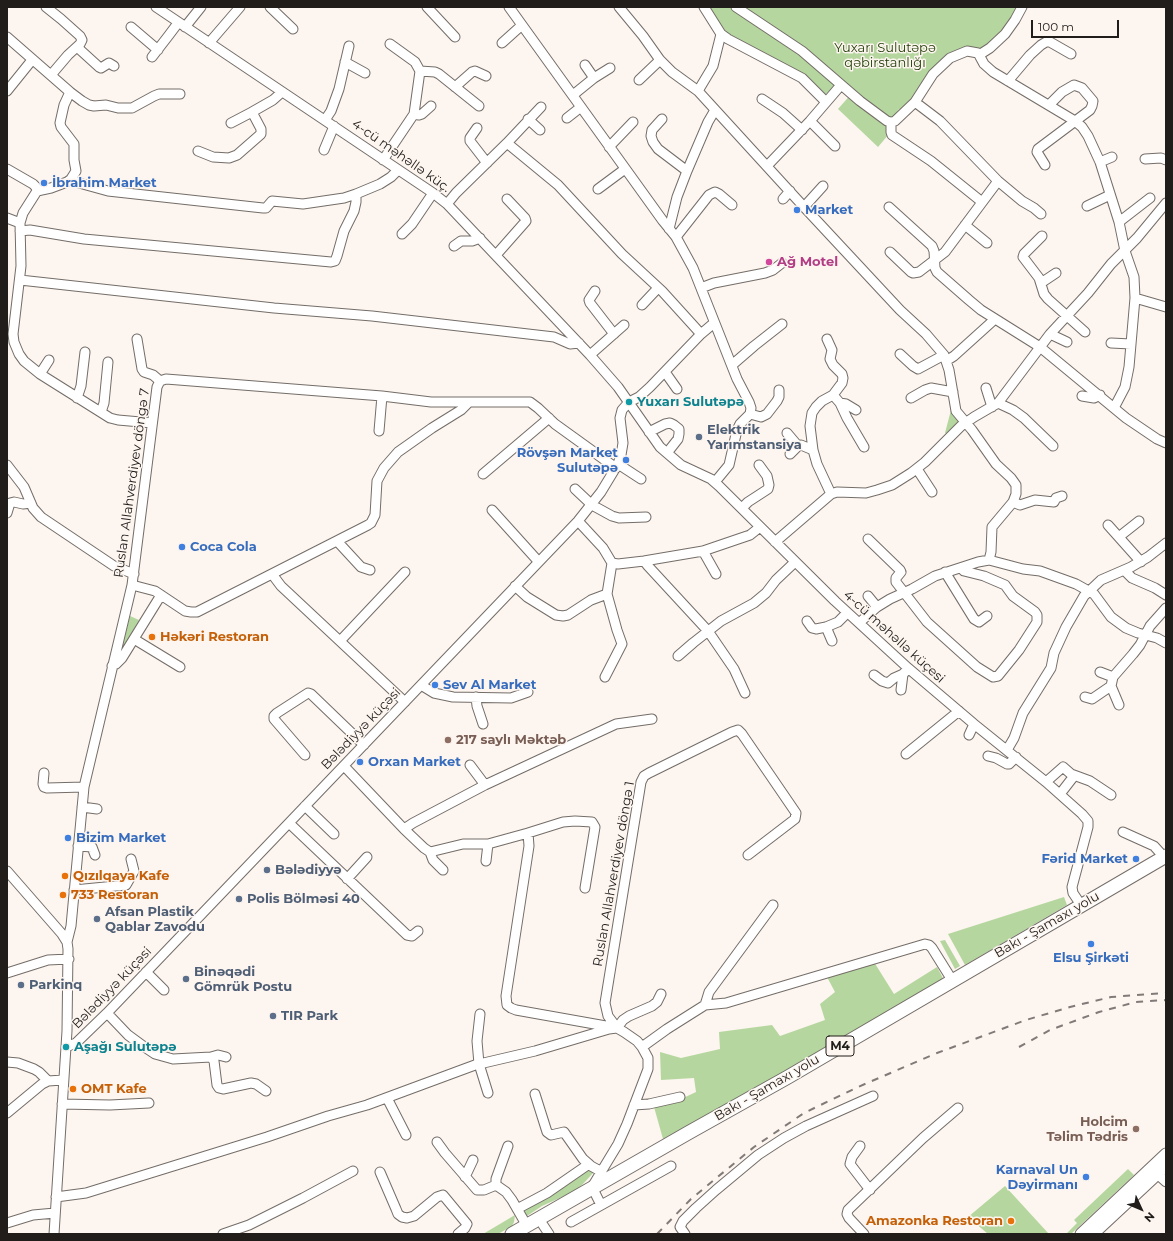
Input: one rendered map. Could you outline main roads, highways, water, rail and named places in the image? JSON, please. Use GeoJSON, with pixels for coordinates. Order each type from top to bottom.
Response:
{"type":"FeatureCollection","features":[{"type":"Feature","properties":{"kind":"highway","name":"Bakı - Şamaxı yolu"},"geometry":{"type":"LineString","coordinates":[[527,1230],[546,1229],[688,1133],[788,1077],[1081,905],[1165,859]]}},
{"type":"Feature","properties":{"kind":"highway","name":"Bakı - Şamaxı yolu"},"geometry":{"type":"LineString","coordinates":[[512,1234],[527,1230],[596,1196],[791,1084],[1165,859]]}},
{"type":"Feature","properties":{"kind":"main road"},"geometry":{"type":"LineString","coordinates":[[1081,1234],[1166,1154]]}},
{"type":"Feature","properties":{"kind":"main road"},"geometry":{"type":"LineString","coordinates":[[1093,1234],[1166,1166]]}},
{"type":"Feature","properties":{"kind":"railway"},"geometry":{"type":"LineString","coordinates":[[657,1234],[691,1199],[754,1147],[804,1113],[858,1087],[937,1053],[1026,1020],[1111,997],[1166,993]]}},
{"type":"Feature","properties":{"kind":"railway"},"geometry":{"type":"LineString","coordinates":[[1019,1047],[1050,1030],[1099,1012],[1136,1002],[1166,1000]]}},
{"type":"Feature","properties":{"kind":"place","name":"İbrahim Market"},"geometry":{"type":"Point","coordinates":[44,183]}},
{"type":"Feature","properties":{"kind":"place","name":"Market"},"geometry":{"type":"Point","coordinates":[797,210]}},
{"type":"Feature","properties":{"kind":"place","name":"Ağ Motel"},"geometry":{"type":"Point","coordinates":[769,262]}},
{"type":"Feature","properties":{"kind":"place","name":"Yuxarı Sulutəpə"},"geometry":{"type":"Point","coordinates":[629,402]}},
{"type":"Feature","properties":{"kind":"place","name":"Elektrik Yarımstansiya"},"geometry":{"type":"Point","coordinates":[699,437]}},
{"type":"Feature","properties":{"kind":"place","name":"Rövşən Market Sulutəpə"},"geometry":{"type":"Point","coordinates":[626,460]}},
{"type":"Feature","properties":{"kind":"place","name":"Coca Cola"},"geometry":{"type":"Point","coordinates":[182,547]}},
{"type":"Feature","properties":{"kind":"place","name":"Həkəri Restoran"},"geometry":{"type":"Point","coordinates":[152,637]}},
{"type":"Feature","properties":{"kind":"place","name":"Sev Al Market"},"geometry":{"type":"Point","coordinates":[435,685]}},
{"type":"Feature","properties":{"kind":"place","name":"217 saylı Məktəb"},"geometry":{"type":"Point","coordinates":[448,740]}},
{"type":"Feature","properties":{"kind":"place","name":"Orxan Market"},"geometry":{"type":"Point","coordinates":[360,762]}},
{"type":"Feature","properties":{"kind":"place","name":"Bizim Market"},"geometry":{"type":"Point","coordinates":[68,838]}},
{"type":"Feature","properties":{"kind":"place","name":"Fərid Market"},"geometry":{"type":"Point","coordinates":[1136,859]}},
{"type":"Feature","properties":{"kind":"place","name":"Bələdiyyə"},"geometry":{"type":"Point","coordinates":[267,870]}},
{"type":"Feature","properties":{"kind":"place","name":"Qızılqaya Kafe"},"geometry":{"type":"Point","coordinates":[65,876]}},
{"type":"Feature","properties":{"kind":"place","name":"733 Restoran"},"geometry":{"type":"Point","coordinates":[63,895]}},
{"type":"Feature","properties":{"kind":"place","name":"Polis Bölməsi 40"},"geometry":{"type":"Point","coordinates":[239,899]}},
{"type":"Feature","properties":{"kind":"place","name":"Afsan Plastik Qablar Zavodu"},"geometry":{"type":"Point","coordinates":[97,919]}},
{"type":"Feature","properties":{"kind":"place","name":"Elsu Şirkəti"},"geometry":{"type":"Point","coordinates":[1091,944]}},
{"type":"Feature","properties":{"kind":"place","name":"Binəqədi Gömrük Postu"},"geometry":{"type":"Point","coordinates":[186,979]}},
{"type":"Feature","properties":{"kind":"place","name":"Parkinq"},"geometry":{"type":"Point","coordinates":[21,985]}},
{"type":"Feature","properties":{"kind":"place","name":"TIR Park"},"geometry":{"type":"Point","coordinates":[273,1016]}},
{"type":"Feature","properties":{"kind":"place","name":"Aşağı Sulutəpə"},"geometry":{"type":"Point","coordinates":[66,1047]}},
{"type":"Feature","properties":{"kind":"place","name":"OMT Kafe"},"geometry":{"type":"Point","coordinates":[73,1089]}},
{"type":"Feature","properties":{"kind":"place","name":"Holcim Təlim Tədris"},"geometry":{"type":"Point","coordinates":[1136,1129]}},
{"type":"Feature","properties":{"kind":"place","name":"Karnaval Un Dəyirmanı"},"geometry":{"type":"Point","coordinates":[1086,1177]}},
{"type":"Feature","properties":{"kind":"place","name":"Amazonka Restoran"},"geometry":{"type":"Point","coordinates":[1011,1221]}},
{"type":"Feature","properties":{"kind":"park label","name":"Yuxarı Sulutəpə qəbirstanlığı"},"geometry":{"type":"Point","coordinates":[885,56]}}]}
